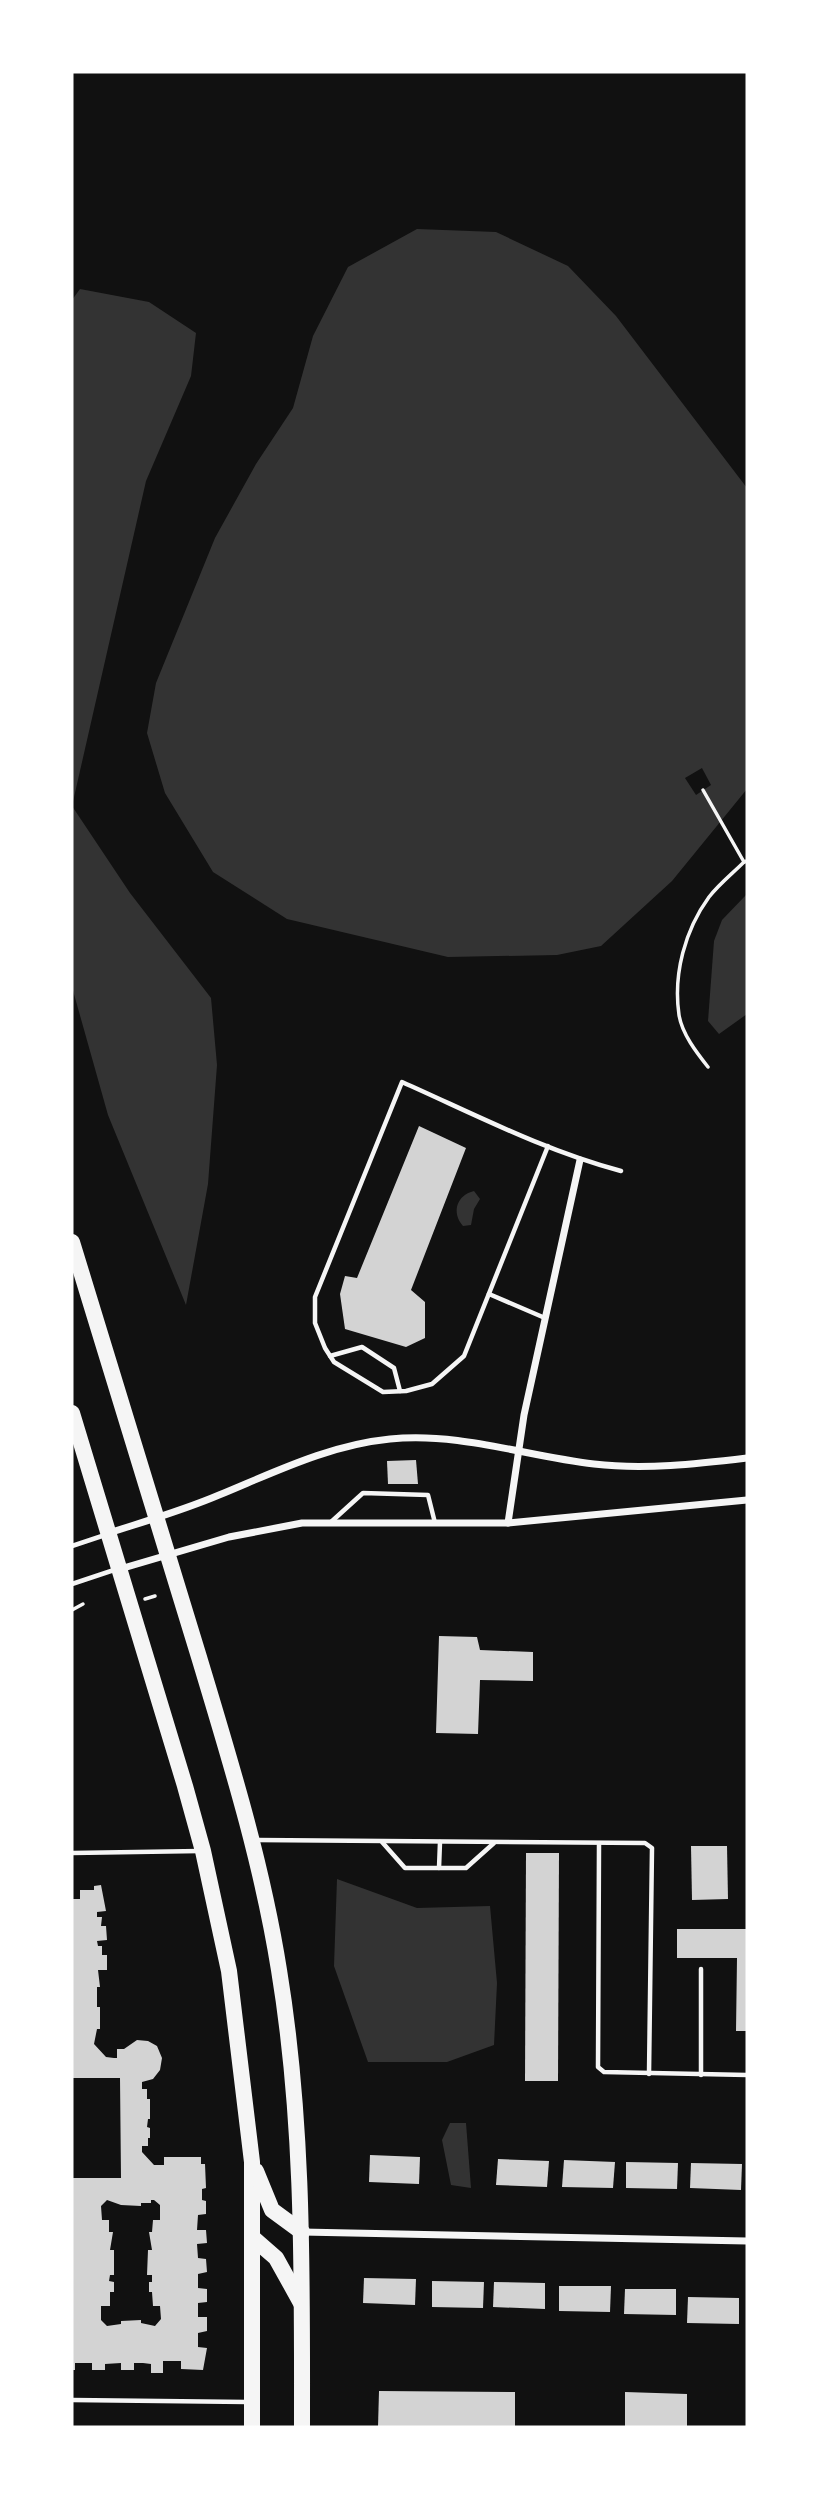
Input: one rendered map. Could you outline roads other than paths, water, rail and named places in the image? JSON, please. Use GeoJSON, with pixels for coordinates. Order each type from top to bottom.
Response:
{"type":"FeatureCollection","features":[{"type":"Feature","properties":{"kind":"main road"},"geometry":{"type":"LineString","coordinates":[[72,1242],[253,1840],[289,2036],[296,2094],[302,2231],[302,2427]]}},
{"type":"Feature","properties":{"kind":"main road"},"geometry":{"type":"LineString","coordinates":[[72,1413],[203,1851],[229,1971],[252,2162],[252,2427]]}},
{"type":"Feature","properties":{"kind":"main road"},"geometry":{"type":"LineString","coordinates":[[252,2162],[272,2210],[302,2231]]}},
{"type":"Feature","properties":{"kind":"main road"},"geometry":{"type":"LineString","coordinates":[[252,2237],[276,2258],[302,2306]]}},
{"type":"Feature","properties":{"kind":"street"},"geometry":{"type":"LineString","coordinates":[[508,1523],[518,1450],[580,1160]]}},
{"type":"Feature","properties":{"kind":"street"},"geometry":{"type":"LineString","coordinates":[[109,1534],[219,1495],[275,1470],[351,1444],[391,1438],[446,1437],[595,1464],[687,1465],[747,1458]]}},
{"type":"Feature","properties":{"kind":"street"},"geometry":{"type":"LineString","coordinates":[[120,1569],[262,1529],[331,1522],[508,1523],[747,1500]]}},
{"type":"Feature","properties":{"kind":"street"},"geometry":{"type":"LineString","coordinates":[[302,2231],[747,2241]]}},
{"type":"Feature","properties":{"kind":"lane"},"geometry":{"type":"LineString","coordinates":[[548,1146],[464,1356],[432,1384],[383,1392],[334,1362],[315,1323],[314,1297],[402,1082],[580,1160],[621,1171]]}},
{"type":"Feature","properties":{"kind":"lane"},"geometry":{"type":"LineString","coordinates":[[489,1294],[545,1318]]}},
{"type":"Feature","properties":{"kind":"lane"},"geometry":{"type":"LineString","coordinates":[[330,1356],[362,1347],[394,1368],[401,1391]]}},
{"type":"Feature","properties":{"kind":"lane"},"geometry":{"type":"LineString","coordinates":[[331,1522],[363,1493],[428,1495],[435,1523]]}},
{"type":"Feature","properties":{"kind":"lane"},"geometry":{"type":"LineString","coordinates":[[72,1546],[109,1534]]}},
{"type":"Feature","properties":{"kind":"lane"},"geometry":{"type":"LineString","coordinates":[[72,1584],[120,1569]]}},
{"type":"Feature","properties":{"kind":"lane"},"geometry":{"type":"LineString","coordinates":[[253,1840],[599,1845],[645,1843],[652,1849],[649,2074]]}},
{"type":"Feature","properties":{"kind":"lane"},"geometry":{"type":"LineString","coordinates":[[381,1841],[405,1868],[466,1868],[494,1843]]}},
{"type":"Feature","properties":{"kind":"lane"},"geometry":{"type":"LineString","coordinates":[[439,1868],[440,1842]]}},
{"type":"Feature","properties":{"kind":"lane"},"geometry":{"type":"LineString","coordinates":[[599,1845],[598,2067],[604,2072],[747,2075]]}},
{"type":"Feature","properties":{"kind":"lane"},"geometry":{"type":"LineString","coordinates":[[72,1853],[203,1851]]}},
{"type":"Feature","properties":{"kind":"lane"},"geometry":{"type":"LineString","coordinates":[[701,1969],[701,2075]]}},
{"type":"Feature","properties":{"kind":"lane"},"geometry":{"type":"LineString","coordinates":[[72,2400],[252,2402]]}}]}
